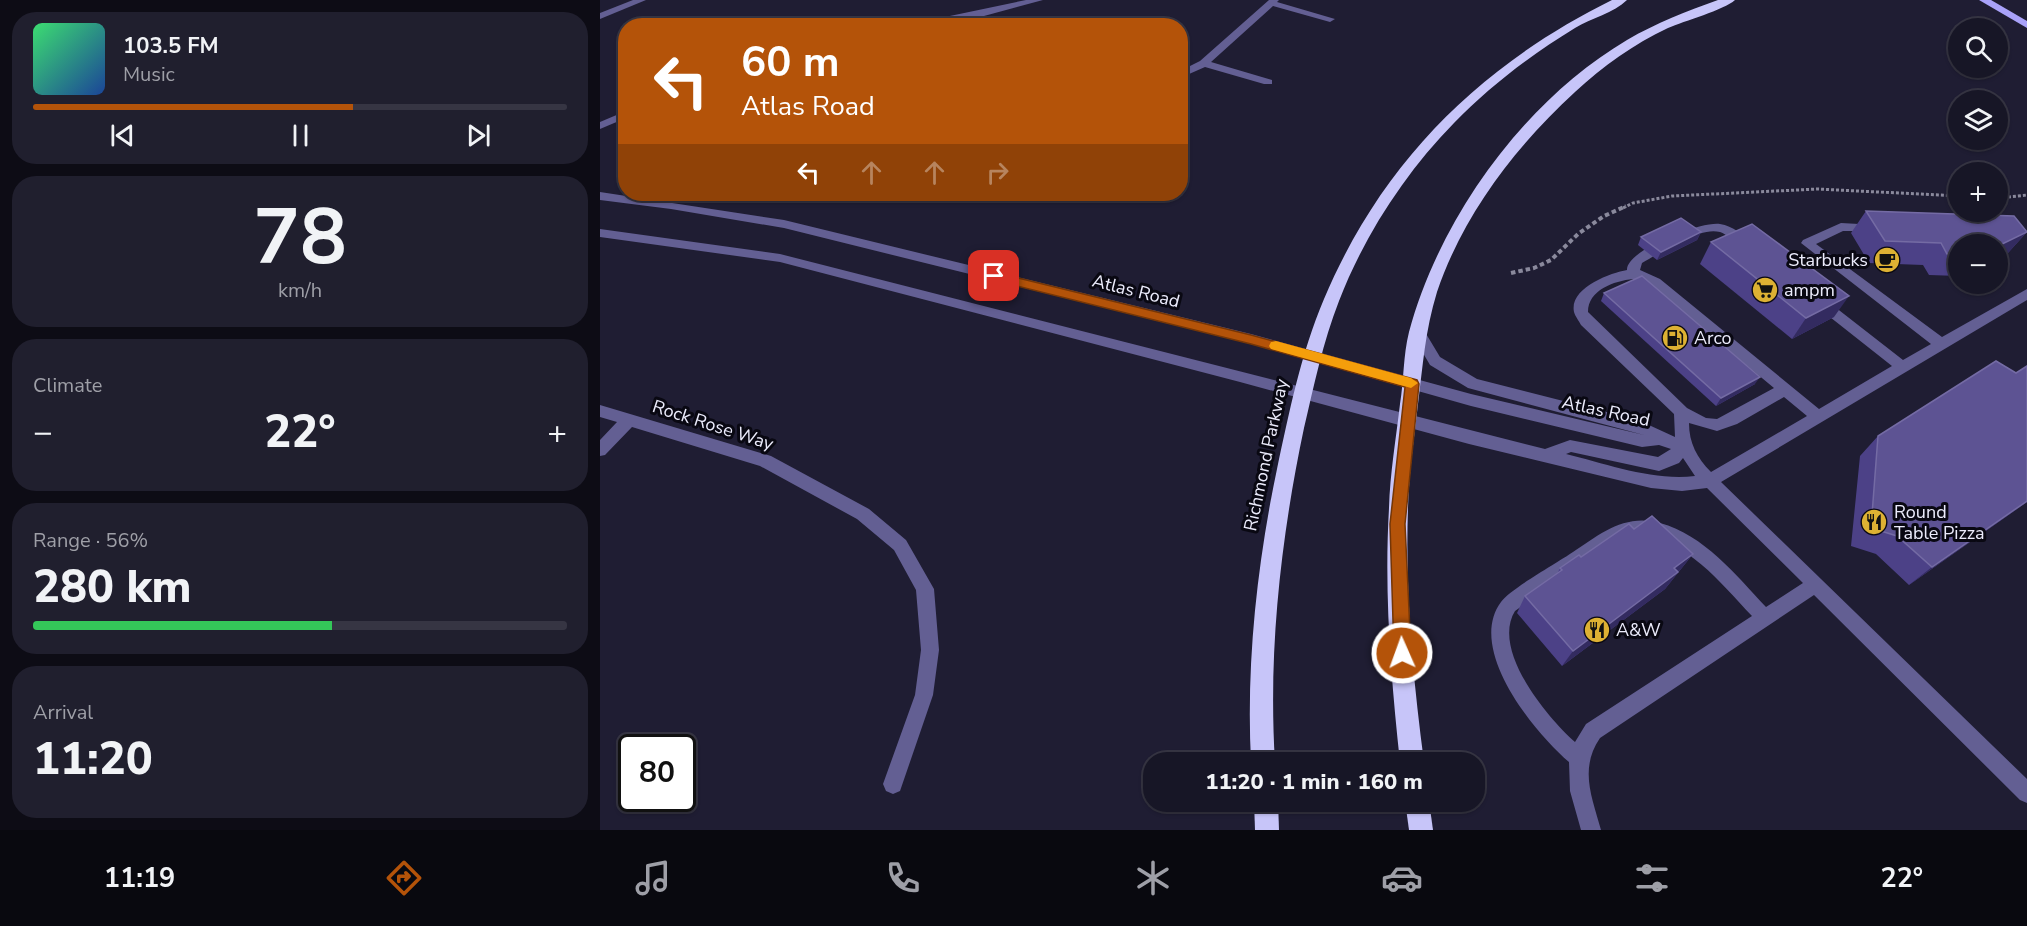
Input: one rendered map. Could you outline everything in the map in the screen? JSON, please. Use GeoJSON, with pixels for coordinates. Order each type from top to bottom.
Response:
{"type":"FeatureCollection","features":[{"type":"Feature","properties":{"kind":"highway","name":"Richmond Parkway"},"geometry":{"type":"LineString","coordinates":[[1263,752],[1264,637],[1276,514],[1303,393],[1332,300],[1367,227],[1396,181],[1431,139],[1481,90],[1545,40],[1587,15],[1621,0]]}},
{"type":"Feature","properties":{"kind":"highway"},"geometry":{"type":"LineString","coordinates":[[1411,752],[1404,696],[1398,524],[1418,331],[1426,300],[1453,236],[1496,170],[1530,129],[1604,62],[1640,39],[1695,11],[1729,0]]}},
{"type":"Feature","properties":{"kind":"highway"},"geometry":{"type":"LineString","coordinates":[[1267,812],[1268,830]]}},
{"type":"Feature","properties":{"kind":"highway"},"geometry":{"type":"LineString","coordinates":[[1419,812],[1421,830]]}},
{"type":"Feature","properties":{"kind":"main road"},"geometry":{"type":"LineString","coordinates":[[1984,0],[2027,25]]}},
{"type":"Feature","properties":{"kind":"street"},"geometry":{"type":"LineString","coordinates":[[600,16],[641,0]]}},
{"type":"Feature","properties":{"kind":"street"},"geometry":{"type":"LineString","coordinates":[[954,18],[1038,0]]}},
{"type":"Feature","properties":{"kind":"street"},"geometry":{"type":"LineString","coordinates":[[1188,71],[1204,63],[1273,1],[1330,19]]}},
{"type":"Feature","properties":{"kind":"street"},"geometry":{"type":"LineString","coordinates":[[984,13],[985,18]]}},
{"type":"Feature","properties":{"kind":"street"},"geometry":{"type":"LineString","coordinates":[[1204,63],[1268,82]]}},
{"type":"Feature","properties":{"kind":"street"},"geometry":{"type":"LineString","coordinates":[[600,126],[618,118]]}},
{"type":"Feature","properties":{"kind":"street","name":"Atlas Road"},"geometry":{"type":"LineString","coordinates":[[600,196],[618,198]]}},
{"type":"Feature","properties":{"kind":"street","name":"Atlas Road"},"geometry":{"type":"LineString","coordinates":[[640,201],[784,224],[1642,441],[1659,439],[1683,446]]}},
{"type":"Feature","properties":{"kind":"street"},"geometry":{"type":"LineString","coordinates":[[1888,228],[1841,226],[1807,243],[1942,345]]}},
{"type":"Feature","properties":{"kind":"street"},"geometry":{"type":"LineString","coordinates":[[1634,274],[1633,266],[1637,260],[1700,230],[1718,228],[1731,232],[1759,254]]}},
{"type":"Feature","properties":{"kind":"street"},"geometry":{"type":"LineString","coordinates":[[600,233],[780,258],[1468,438],[1667,483],[1697,484],[1709,481],[2027,294]]}},
{"type":"Feature","properties":{"kind":"street"},"geometry":{"type":"LineString","coordinates":[[1785,388],[1716,425],[1699,422],[1682,412],[1586,321],[1580,312],[1581,300],[1589,291],[1622,276],[1634,274],[1655,282],[1785,388],[1819,417]]}},
{"type":"Feature","properties":{"kind":"street"},"geometry":{"type":"LineString","coordinates":[[1813,297],[1904,368]]}},
{"type":"Feature","properties":{"kind":"street","name":"Atlas Road"},"geometry":{"type":"LineString","coordinates":[[1418,331],[1435,361],[1473,384],[1638,426],[1651,431],[1659,439]]}},
{"type":"Feature","properties":{"kind":"street","name":"Rock Rose Way"},"geometry":{"type":"LineString","coordinates":[[600,411],[765,461],[863,514],[900,544],[925,589],[930,650],[924,695],[893,784]]}},
{"type":"Feature","properties":{"kind":"street"},"geometry":{"type":"LineString","coordinates":[[1682,412],[1680,434],[1683,446],[1689,458],[1709,481],[2027,793]]}},
{"type":"Feature","properties":{"kind":"street"},"geometry":{"type":"LineString","coordinates":[[600,450],[630,419]]}},
{"type":"Feature","properties":{"kind":"street"},"geometry":{"type":"LineString","coordinates":[[1548,455],[1570,446],[1659,464],[1673,458],[1683,446]]}},
{"type":"Feature","properties":{"kind":"street"},"geometry":{"type":"LineString","coordinates":[[1578,757],[1541,722],[1522,696],[1515,681],[1500,639],[1499,628],[1500,620],[1509,605],[1616,532],[1632,527],[1642,527],[1666,533],[1691,545],[1712,563],[1765,618]]}},
{"type":"Feature","properties":{"kind":"street"},"geometry":{"type":"LineString","coordinates":[[1591,830],[1579,783],[1578,757],[1581,747],[1593,731],[1815,585]]}},
{"type":"Feature","properties":{"kind":"path"},"geometry":{"type":"LineString","coordinates":[[2008,197],[2027,195]]}},
{"type":"Feature","properties":{"kind":"building"},"geometry":{"type":"Polygon","coordinates":[[[1866,211],[1948,214],[1948,222],[2008,222],[2008,216],[2014,216],[2027,232],[2008,241],[2008,234],[1948,234],[1948,254],[1941,243],[1885,241],[1866,211]]]}},
{"type":"Feature","properties":{"kind":"building"},"geometry":{"type":"Polygon","coordinates":[[[1681,218],[1701,232],[1661,252],[1641,237],[1681,218]]]}},
{"type":"Feature","properties":{"kind":"building"},"geometry":{"type":"Polygon","coordinates":[[[1752,224],[1849,296],[1806,318],[1711,242],[1752,224]]]}},
{"type":"Feature","properties":{"kind":"building"},"geometry":{"type":"Polygon","coordinates":[[[1642,276],[1760,377],[1721,398],[1604,293],[1642,276]]]}},
{"type":"Feature","properties":{"kind":"building"},"geometry":{"type":"Polygon","coordinates":[[[1996,361],[2016,373],[2027,366],[2027,501],[1932,567],[1897,536],[1871,528],[1878,436],[1996,361]]]}},
{"type":"Feature","properties":{"kind":"building"},"geometry":{"type":"Polygon","coordinates":[[[1652,516],[1693,554],[1674,568],[1678,572],[1573,651],[1525,596],[1579,555],[1581,557],[1629,524],[1634,529],[1652,516]]]}},
{"type":"Feature","properties":{"kind":"slow traffic"},"geometry":{"type":"LineString","coordinates":[[1276,346],[1411,383]]}},
{"type":"Feature","properties":{"kind":"place","name":"Starbucks"},"geometry":{"type":"Point","coordinates":[1887,260]}},
{"type":"Feature","properties":{"kind":"place","name":"ampm"},"geometry":{"type":"Point","coordinates":[1765,290]}},
{"type":"Feature","properties":{"kind":"place","name":"Arco"},"geometry":{"type":"Point","coordinates":[1675,338]}},
{"type":"Feature","properties":{"kind":"place","name":"Round Table Pizza"},"geometry":{"type":"Point","coordinates":[1874,522]}},
{"type":"Feature","properties":{"kind":"place","name":"A&W"},"geometry":{"type":"Point","coordinates":[1597,630]}},
{"type":"Feature","properties":{"kind":"route"},"geometry":{"type":"LineString","coordinates":[[994,276],[1251,339],[1412,384],[1398,524],[1402,653]]}}]}
